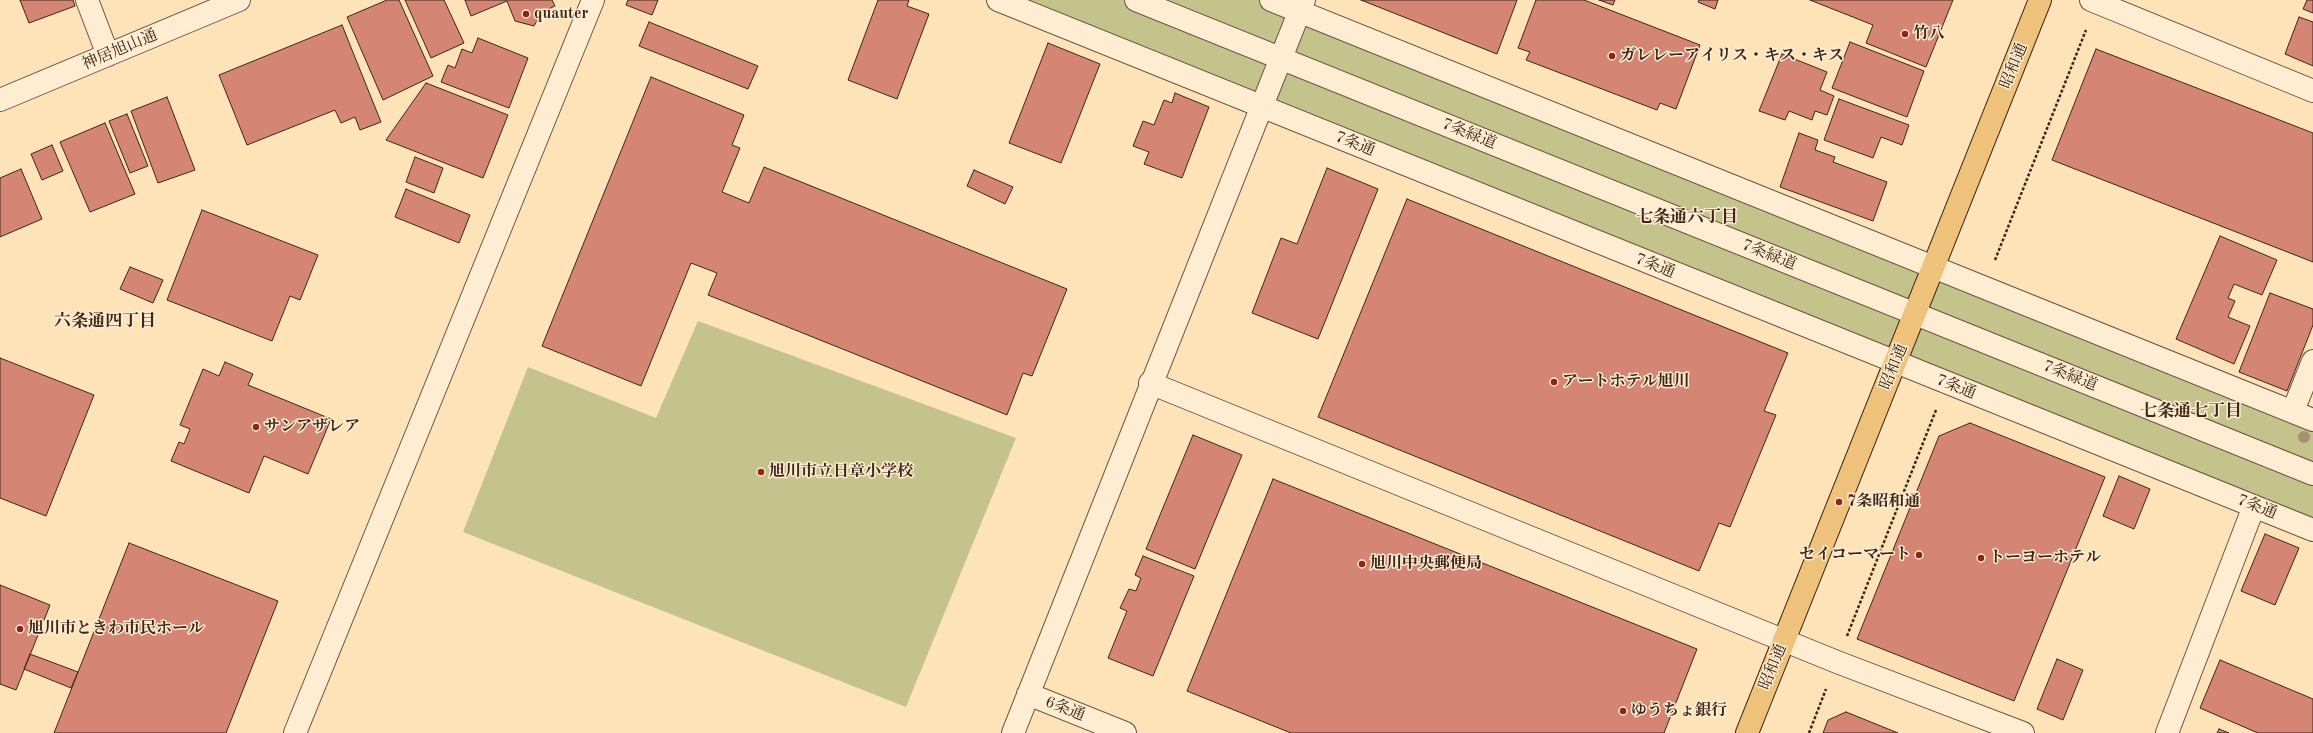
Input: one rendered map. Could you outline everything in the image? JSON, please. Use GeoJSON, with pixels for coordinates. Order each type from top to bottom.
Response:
{"type":"FeatureCollection","features":[{"type":"Feature","properties":{"kind":"highway","name":"昭和通"},"geometry":{"type":"LineString","coordinates":[[1747,733],[2040,0]]}},
{"type":"Feature","properties":{"kind":"street"},"geometry":{"type":"LineString","coordinates":[[87,0],[108,55]]}},
{"type":"Feature","properties":{"kind":"street","name":"神居旭山通"},"geometry":{"type":"LineString","coordinates":[[0,100],[239,0]]}},
{"type":"Feature","properties":{"kind":"street"},"geometry":{"type":"LineString","coordinates":[[295,733],[593,0]]}},
{"type":"Feature","properties":{"kind":"street","name":"7条通"},"geometry":{"type":"LineString","coordinates":[[998,0],[2313,530]]}},
{"type":"Feature","properties":{"kind":"street","name":"7条緑道"},"geometry":{"type":"LineString","coordinates":[[1136,0],[2313,474]]}},
{"type":"Feature","properties":{"kind":"street"},"geometry":{"type":"LineString","coordinates":[[1271,0],[1302,6],[2313,420]]}},
{"type":"Feature","properties":{"kind":"street"},"geometry":{"type":"LineString","coordinates":[[2091,0],[2313,91]]}},
{"type":"Feature","properties":{"kind":"street"},"geometry":{"type":"LineString","coordinates":[[1013,733],[1150,383],[1282,59],[1302,6]]}},
{"type":"Feature","properties":{"kind":"street"},"geometry":{"type":"LineString","coordinates":[[2293,411],[2313,361]]}},
{"type":"Feature","properties":{"kind":"street"},"geometry":{"type":"LineString","coordinates":[[1150,383],[1784,640],[2023,733]]}},
{"type":"Feature","properties":{"kind":"street"},"geometry":{"type":"LineString","coordinates":[[2167,733],[2254,506]]}},
{"type":"Feature","properties":{"kind":"street","name":"6条通"},"geometry":{"type":"LineString","coordinates":[[1028,694],[1125,733]]}},
{"type":"Feature","properties":{"kind":"shaded area"},"geometry":{"type":"Polygon","coordinates":[[[998,0],[1271,0],[2313,410],[2313,529],[998,0]]]}},
{"type":"Feature","properties":{"kind":"shaded area"},"geometry":{"type":"Polygon","coordinates":[[[698,321],[1016,438],[906,707],[463,532],[528,367],[656,418],[698,321]]]}},
{"type":"Feature","properties":{"kind":"building"},"geometry":{"type":"Polygon","coordinates":[[[20,0],[73,0],[75,6],[29,23],[20,0]]]}},
{"type":"Feature","properties":{"kind":"building"},"geometry":{"type":"Polygon","coordinates":[[[387,0],[399,0],[433,76],[383,100],[347,17],[387,0]]]}},
{"type":"Feature","properties":{"kind":"building"},"geometry":{"type":"Polygon","coordinates":[[[405,0],[444,0],[464,43],[431,58],[405,0]]]}},
{"type":"Feature","properties":{"kind":"building","name":"quauter"},"geometry":{"type":"Polygon","coordinates":[[[465,0],[552,0],[555,6],[542,12],[534,26],[515,21],[507,1],[471,16],[465,0]]]}},
{"type":"Feature","properties":{"kind":"building"},"geometry":{"type":"Polygon","coordinates":[[[628,0],[658,0],[652,15],[626,5],[628,0]]]}},
{"type":"Feature","properties":{"kind":"building"},"geometry":{"type":"Polygon","coordinates":[[[878,0],[909,0],[907,6],[929,14],[897,99],[848,80],[878,0]]]}},
{"type":"Feature","properties":{"kind":"building"},"geometry":{"type":"Polygon","coordinates":[[[1361,0],[1517,0],[1497,54],[1361,0]]]}},
{"type":"Feature","properties":{"kind":"building","name":"ガレレーアイリス・キス・キス"},"geometry":{"type":"Polygon","coordinates":[[[1536,0],[1584,0],[1700,45],[1676,109],[1660,103],[1657,110],[1526,60],[1530,52],[1518,48],[1536,0]]]}},
{"type":"Feature","properties":{"kind":"building"},"geometry":{"type":"Polygon","coordinates":[[[1599,0],[1615,0],[1613,5],[1599,0]]]}},
{"type":"Feature","properties":{"kind":"building"},"geometry":{"type":"Polygon","coordinates":[[[1699,0],[1718,0],[1715,9],[1698,2],[1699,0]]]}},
{"type":"Feature","properties":{"kind":"building","name":"竹八"},"geometry":{"type":"Polygon","coordinates":[[[1810,0],[1953,0],[1926,67],[1866,43],[1873,25],[1810,0]]]}},
{"type":"Feature","properties":{"kind":"building"},"geometry":{"type":"Polygon","coordinates":[[[2307,0],[2313,0],[2313,13],[2303,9],[2307,0]]]}},
{"type":"Feature","properties":{"kind":"building"},"geometry":{"type":"Polygon","coordinates":[[[2299,17],[2313,22],[2313,66],[2285,54],[2299,17]]]}},
{"type":"Feature","properties":{"kind":"building"},"geometry":{"type":"Polygon","coordinates":[[[649,22],[758,66],[748,89],[639,46],[649,22]]]}},
{"type":"Feature","properties":{"kind":"building"},"geometry":{"type":"Polygon","coordinates":[[[342,25],[381,122],[360,130],[355,117],[341,123],[335,110],[247,145],[219,75],[342,25]]]}},
{"type":"Feature","properties":{"kind":"building"},"geometry":{"type":"Polygon","coordinates":[[[478,38],[528,58],[509,108],[441,82],[448,65],[455,68],[462,49],[472,53],[478,38]]]}},
{"type":"Feature","properties":{"kind":"building"},"geometry":{"type":"Polygon","coordinates":[[[1850,42],[1924,71],[1907,117],[1832,88],[1850,42]]]}},
{"type":"Feature","properties":{"kind":"building"},"geometry":{"type":"Polygon","coordinates":[[[1048,43],[1100,64],[1061,163],[1009,143],[1048,43]]]}},
{"type":"Feature","properties":{"kind":"building"},"geometry":{"type":"Polygon","coordinates":[[[2096,49],[2313,133],[2313,262],[2052,160],[2096,49]]]}},
{"type":"Feature","properties":{"kind":"building"},"geometry":{"type":"Polygon","coordinates":[[[1782,54],[1827,72],[1820,90],[1834,96],[1827,115],[1815,111],[1812,120],[1789,111],[1785,120],[1759,111],[1782,54]]]}},
{"type":"Feature","properties":{"kind":"building"},"geometry":{"type":"Polygon","coordinates":[[[651,77],[744,115],[732,145],[740,148],[722,192],[749,203],[764,167],[1067,289],[1032,376],[1023,373],[1007,415],[708,295],[717,273],[691,263],[641,386],[542,346],[651,77]]]}},
{"type":"Feature","properties":{"kind":"building"},"geometry":{"type":"Polygon","coordinates":[[[426,83],[508,115],[483,178],[386,140],[426,83]]]}},
{"type":"Feature","properties":{"kind":"building"},"geometry":{"type":"Polygon","coordinates":[[[1175,93],[1209,107],[1182,178],[1144,164],[1149,152],[1133,146],[1143,121],[1154,125],[1164,100],[1172,103],[1175,93]]]}},
{"type":"Feature","properties":{"kind":"building"},"geometry":{"type":"Polygon","coordinates":[[[167,97],[195,170],[158,183],[131,111],[167,97]]]}},
{"type":"Feature","properties":{"kind":"building"},"geometry":{"type":"Polygon","coordinates":[[[1839,99],[1909,125],[1902,145],[1881,137],[1873,158],[1824,140],[1839,99]]]}},
{"type":"Feature","properties":{"kind":"building"},"geometry":{"type":"Polygon","coordinates":[[[127,114],[148,166],[130,173],[109,121],[127,114]]]}},
{"type":"Feature","properties":{"kind":"building"},"geometry":{"type":"Polygon","coordinates":[[[105,123],[135,194],[90,212],[60,142],[105,123]]]}},
{"type":"Feature","properties":{"kind":"building"},"geometry":{"type":"Polygon","coordinates":[[[1799,133],[1818,140],[1815,150],[1835,157],[1833,162],[1887,182],[1873,221],[1780,187],[1799,133]]]}},
{"type":"Feature","properties":{"kind":"building"},"geometry":{"type":"Polygon","coordinates":[[[52,145],[63,171],[42,180],[31,154],[52,145]]]}},
{"type":"Feature","properties":{"kind":"building"},"geometry":{"type":"Polygon","coordinates":[[[415,157],[443,168],[434,193],[406,182],[415,157]]]}},
{"type":"Feature","properties":{"kind":"building"},"geometry":{"type":"Polygon","coordinates":[[[1327,168],[1378,189],[1318,339],[1252,313],[1281,238],[1297,244],[1327,168]]]}},
{"type":"Feature","properties":{"kind":"building"},"geometry":{"type":"Polygon","coordinates":[[[21,169],[42,219],[0,237],[0,178],[21,169]]]}},
{"type":"Feature","properties":{"kind":"building"},"geometry":{"type":"Polygon","coordinates":[[[974,170],[1013,187],[1005,204],[967,186],[974,170]]]}},
{"type":"Feature","properties":{"kind":"building"},"geometry":{"type":"Polygon","coordinates":[[[406,189],[470,215],[459,243],[395,217],[406,189]]]}},
{"type":"Feature","properties":{"kind":"building","name":"アートホテル旭川"},"geometry":{"type":"Polygon","coordinates":[[[1407,199],[1788,353],[1764,411],[1776,415],[1730,527],[1719,523],[1699,571],[1318,417],[1407,199]]]}},
{"type":"Feature","properties":{"kind":"building"},"geometry":{"type":"Polygon","coordinates":[[[202,210],[318,255],[300,300],[290,296],[272,341],[167,300],[202,210]]]}},
{"type":"Feature","properties":{"kind":"building"},"geometry":{"type":"Polygon","coordinates":[[[2220,236],[2277,260],[2262,295],[2234,284],[2228,298],[2235,301],[2228,317],[2250,326],[2234,364],[2176,339],[2220,236]]]}},
{"type":"Feature","properties":{"kind":"building"},"geometry":{"type":"Polygon","coordinates":[[[130,267],[163,280],[153,303],[120,289],[130,267]]]}},
{"type":"Feature","properties":{"kind":"building"},"geometry":{"type":"Polygon","coordinates":[[[2270,293],[2313,309],[2313,325],[2287,391],[2239,372],[2270,293]]]}},
{"type":"Feature","properties":{"kind":"building"},"geometry":{"type":"Polygon","coordinates":[[[0,358],[94,395],[46,516],[0,498],[0,358]]]}},
{"type":"Feature","properties":{"kind":"building","name":"サンアザレア"},"geometry":{"type":"Polygon","coordinates":[[[225,362],[253,374],[248,385],[331,419],[308,474],[264,456],[249,493],[171,461],[179,442],[184,444],[190,429],[180,425],[203,369],[219,376],[225,362]]]}},
{"type":"Feature","properties":{"kind":"building","name":"トーヨーホテル"},"geometry":{"type":"Polygon","coordinates":[[[1970,423],[2105,477],[2014,701],[1857,639],[1939,436],[1970,423]]]}},
{"type":"Feature","properties":{"kind":"building"},"geometry":{"type":"Polygon","coordinates":[[[1193,435],[1242,455],[1195,569],[1146,549],[1193,435]]]}},
{"type":"Feature","properties":{"kind":"building"},"geometry":{"type":"Polygon","coordinates":[[[2119,476],[2150,489],[2134,529],[2103,516],[2119,476]]]}},
{"type":"Feature","properties":{"kind":"building","name":"旭川中央郵便局"},"geometry":{"type":"Polygon","coordinates":[[[1273,479],[1697,649],[1664,733],[1291,733],[1187,691],[1273,479]]]}},
{"type":"Feature","properties":{"kind":"building"},"geometry":{"type":"Polygon","coordinates":[[[2265,534],[2299,548],[2275,605],[2241,591],[2265,534]]]}},
{"type":"Feature","properties":{"kind":"building"},"geometry":{"type":"Polygon","coordinates":[[[129,543],[278,601],[226,733],[54,733],[129,543]]]}},
{"type":"Feature","properties":{"kind":"building"},"geometry":{"type":"Polygon","coordinates":[[[1143,556],[1194,576],[1153,676],[1108,658],[1127,611],[1120,608],[1129,589],[1136,591],[1141,578],[1135,575],[1143,556]]]}},
{"type":"Feature","properties":{"kind":"building","name":"旭川市ときわ市民ホール"},"geometry":{"type":"Polygon","coordinates":[[[0,585],[50,605],[16,690],[0,684],[0,585]]]}},
{"type":"Feature","properties":{"kind":"building"},"geometry":{"type":"Polygon","coordinates":[[[30,654],[78,672],[71,688],[24,669],[30,654]]]}},
{"type":"Feature","properties":{"kind":"building"},"geometry":{"type":"Polygon","coordinates":[[[2057,659],[2083,670],[2063,720],[2037,709],[2057,659]]]}},
{"type":"Feature","properties":{"kind":"building"},"geometry":{"type":"Polygon","coordinates":[[[2220,660],[2313,699],[2313,733],[2258,733],[2200,708],[2220,660]]]}},
{"type":"Feature","properties":{"kind":"building"},"geometry":{"type":"Polygon","coordinates":[[[1846,712],[1898,733],[1823,733],[1828,720],[1846,712]]]}},
{"type":"Feature","properties":{"kind":"building"},"geometry":{"type":"Polygon","coordinates":[[[2219,729],[2229,733],[2217,733],[2219,729]]]}},
{"type":"Feature","properties":{"kind":"place","name":"quauter"},"geometry":{"type":"Point","coordinates":[526,14]}},
{"type":"Feature","properties":{"kind":"place","name":"竹八"},"geometry":{"type":"Point","coordinates":[1905,34]}},
{"type":"Feature","properties":{"kind":"place","name":"ガレレーアイリス・キス・キス"},"geometry":{"type":"Point","coordinates":[1612,56]}},
{"type":"Feature","properties":{"kind":"place","name":"アートホテル旭川"},"geometry":{"type":"Point","coordinates":[1554,382]}},
{"type":"Feature","properties":{"kind":"place","name":"サンアザレア"},"geometry":{"type":"Point","coordinates":[256,427]}},
{"type":"Feature","properties":{"kind":"place","name":"旭川市立日章小学校"},"geometry":{"type":"Point","coordinates":[761,472]}},
{"type":"Feature","properties":{"kind":"place","name":"7条昭和通"},"geometry":{"type":"Point","coordinates":[1839,502]}},
{"type":"Feature","properties":{"kind":"place","name":"セイコーマート"},"geometry":{"type":"Point","coordinates":[1919,555]}},
{"type":"Feature","properties":{"kind":"place","name":"トーヨーホテル"},"geometry":{"type":"Point","coordinates":[1981,558]}},
{"type":"Feature","properties":{"kind":"place","name":"旭川中央郵便局"},"geometry":{"type":"Point","coordinates":[1362,564]}},
{"type":"Feature","properties":{"kind":"place","name":"旭川市ときわ市民ホール"},"geometry":{"type":"Point","coordinates":[20,629]}},
{"type":"Feature","properties":{"kind":"place","name":"ゆうちょ銀行"},"geometry":{"type":"Point","coordinates":[1623,711]}},
{"type":"Feature","properties":{"kind":"district","name":"七条通六丁目"},"geometry":{"type":"Point","coordinates":[1687,218]}},
{"type":"Feature","properties":{"kind":"district","name":"六条通四丁目"},"geometry":{"type":"Point","coordinates":[105,322]}},
{"type":"Feature","properties":{"kind":"district","name":"七条通七丁目"},"geometry":{"type":"Point","coordinates":[2191,412]}}]}
